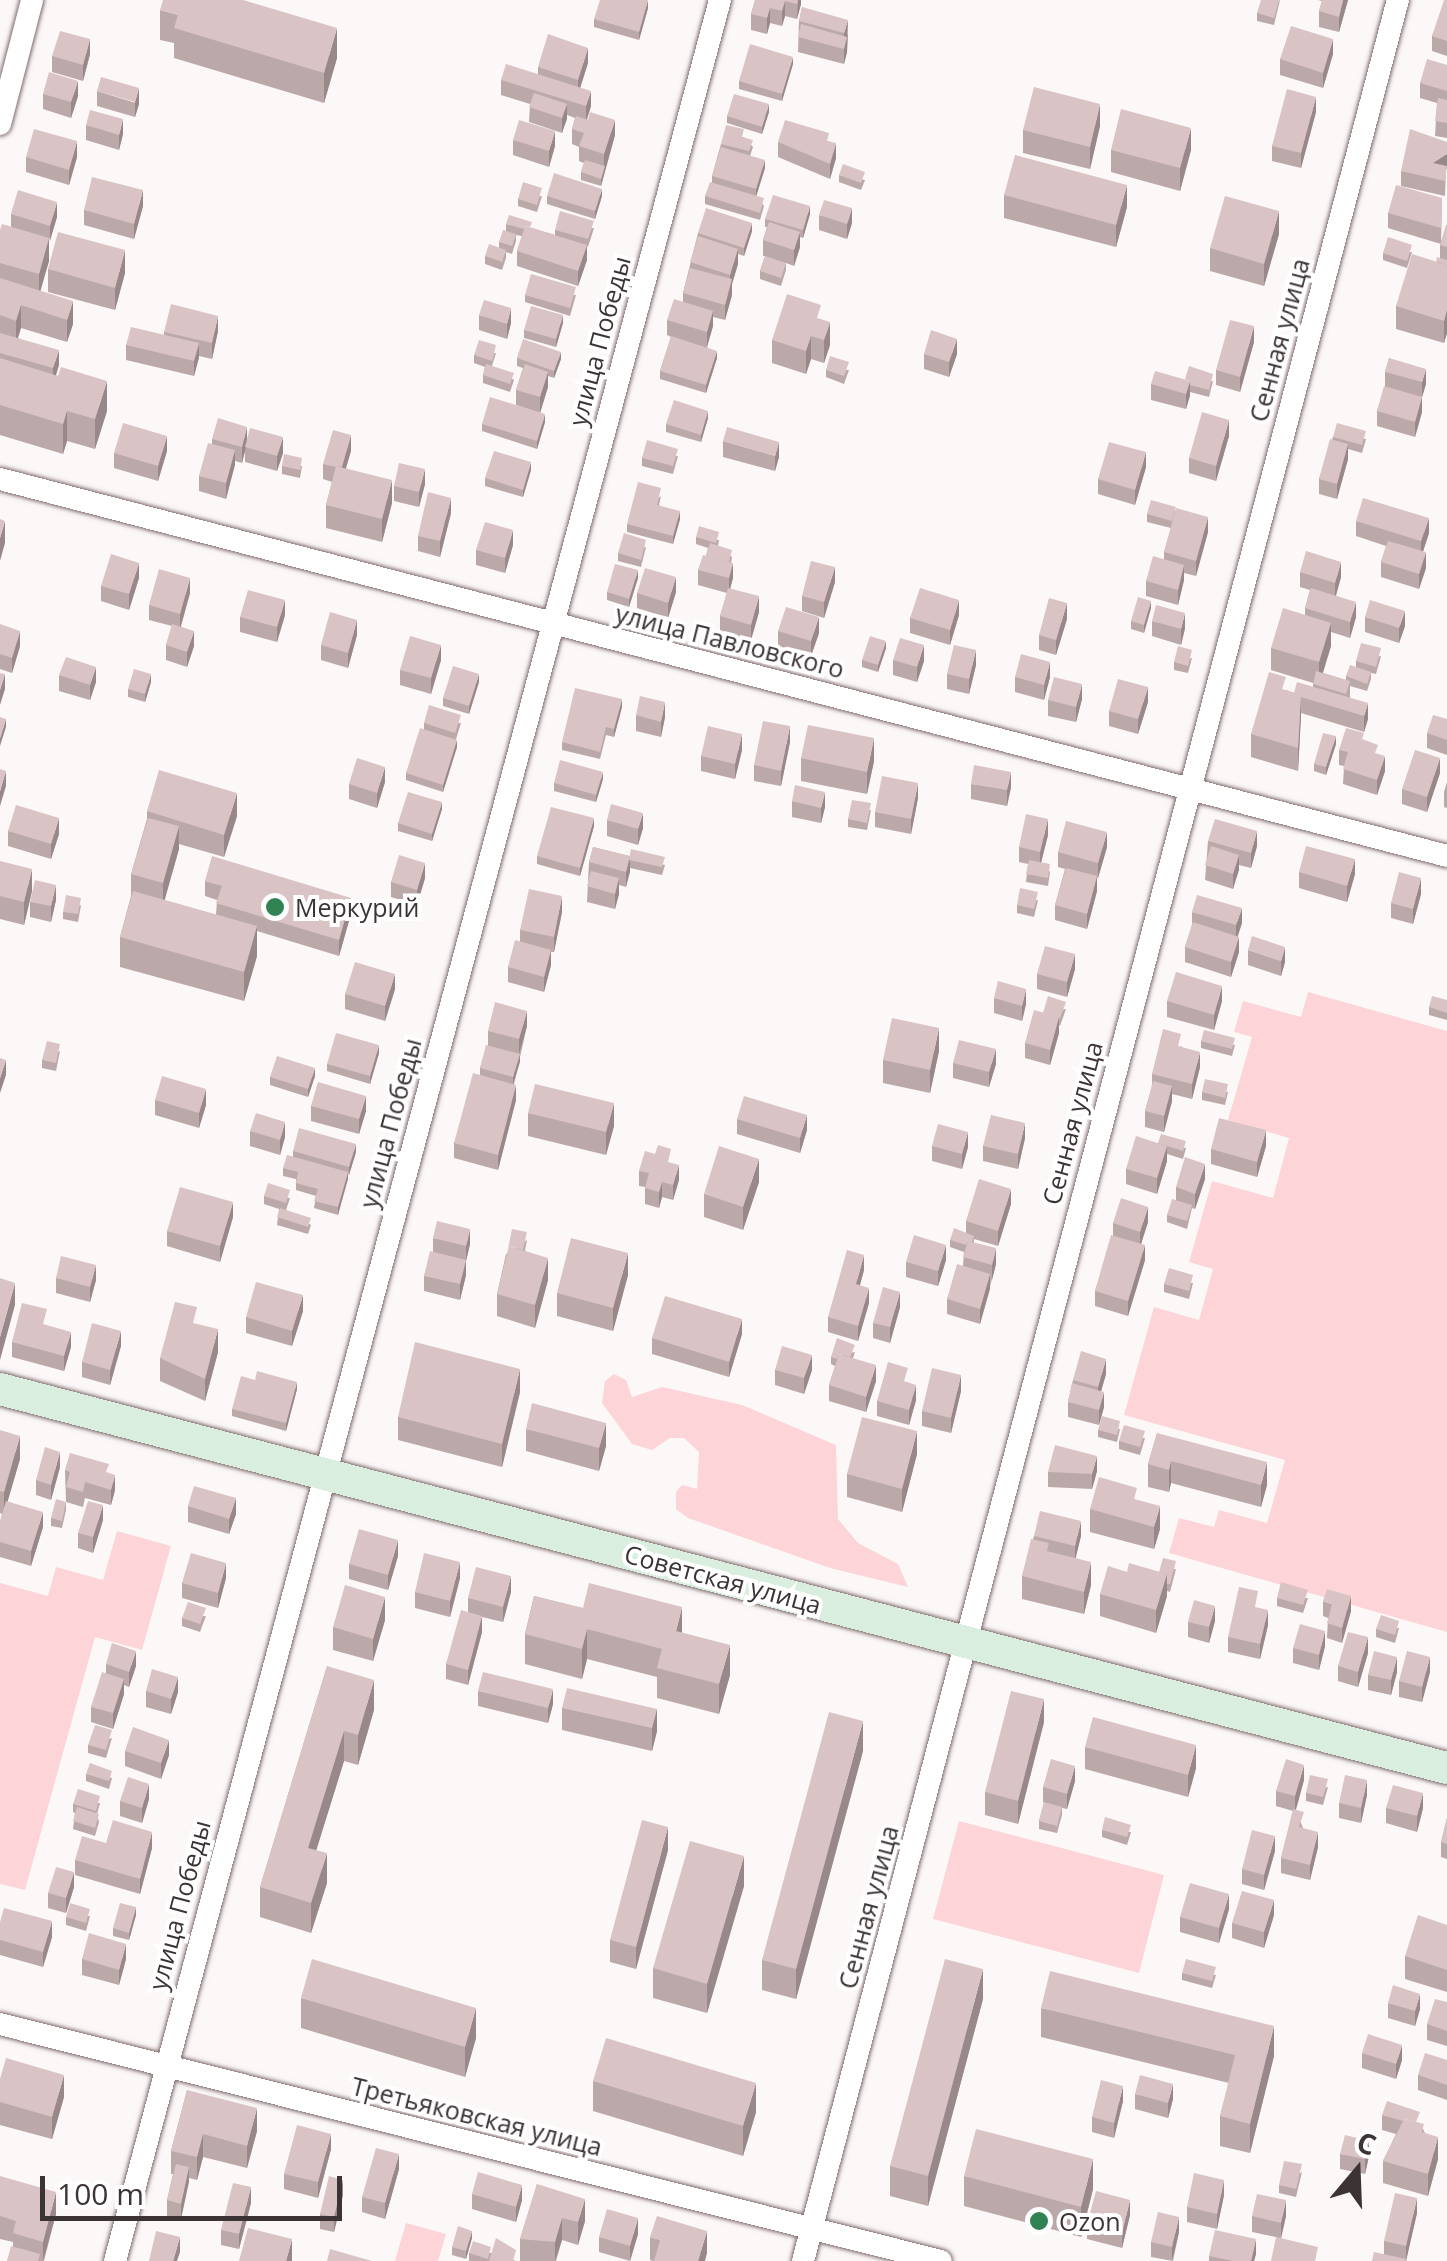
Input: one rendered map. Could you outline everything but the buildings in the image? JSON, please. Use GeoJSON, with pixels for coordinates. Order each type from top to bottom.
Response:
{"type":"FeatureCollection","features":[{"type":"Feature","properties":{"kind":"street"},"geometry":{"type":"LineString","coordinates":[[0,124],[32,0]]}},
{"type":"Feature","properties":{"kind":"street","name":"улица Победы"},"geometry":{"type":"LineString","coordinates":[[115,2261],[163,2068],[326,1475],[720,0]]}},
{"type":"Feature","properties":{"kind":"street","name":"Сенная улица"},"geometry":{"type":"LineString","coordinates":[[803,2261],[1188,786],[1398,0]]}},
{"type":"Feature","properties":{"kind":"street","name":"улица Павловского"},"geometry":{"type":"LineString","coordinates":[[0,479],[1447,856]]}},
{"type":"Feature","properties":{"kind":"street","name":"Советская улица"},"geometry":{"type":"LineString","coordinates":[[0,1390],[1447,1768]]}},
{"type":"Feature","properties":{"kind":"street","name":"Третьяковская улица"},"geometry":{"type":"LineString","coordinates":[[0,2024],[942,2261]]}},
{"type":"Feature","properties":{"kind":"shaded area"},"geometry":{"type":"Polygon","coordinates":[[[1308,992],[1447,1031],[1447,1632],[1169,1553],[1179,1518],[1214,1527],[1219,1510],[1267,1523],[1285,1460],[1124,1415],[1154,1307],[1199,1320],[1213,1269],[1189,1262],[1212,1181],[1273,1198],[1289,1138],[1228,1120],[1252,1037],[1234,1032],[1243,1001],[1301,1017],[1308,992]]]}},
{"type":"Feature","properties":{"kind":"shaded area"},"geometry":{"type":"Polygon","coordinates":[[[614,1374],[626,1380],[632,1397],[662,1387],[742,1405],[836,1445],[838,1519],[858,1543],[898,1564],[908,1587],[830,1568],[688,1518],[676,1509],[676,1492],[682,1485],[697,1489],[699,1452],[684,1438],[670,1438],[652,1450],[632,1444],[602,1403],[605,1381],[614,1374]]]}},
{"type":"Feature","properties":{"kind":"shaded area"},"geometry":{"type":"Polygon","coordinates":[[[117,1531],[171,1546],[142,1650],[95,1637],[25,1890],[0,1884],[0,1583],[48,1596],[56,1567],[103,1580],[117,1531]]]}},
{"type":"Feature","properties":{"kind":"shaded area"},"geometry":{"type":"Polygon","coordinates":[[[959,1821],[1164,1875],[1139,1973],[933,1919],[959,1821]]]}},
{"type":"Feature","properties":{"kind":"shaded area"},"geometry":{"type":"Polygon","coordinates":[[[406,2223],[446,2234],[438,2261],[395,2261],[406,2223]]]}},
{"type":"Feature","properties":{"kind":"place","name":"Меркурий"},"geometry":{"type":"Point","coordinates":[275,907]}},
{"type":"Feature","properties":{"kind":"place","name":"Ozon"},"geometry":{"type":"Point","coordinates":[1039,2221]}}]}
